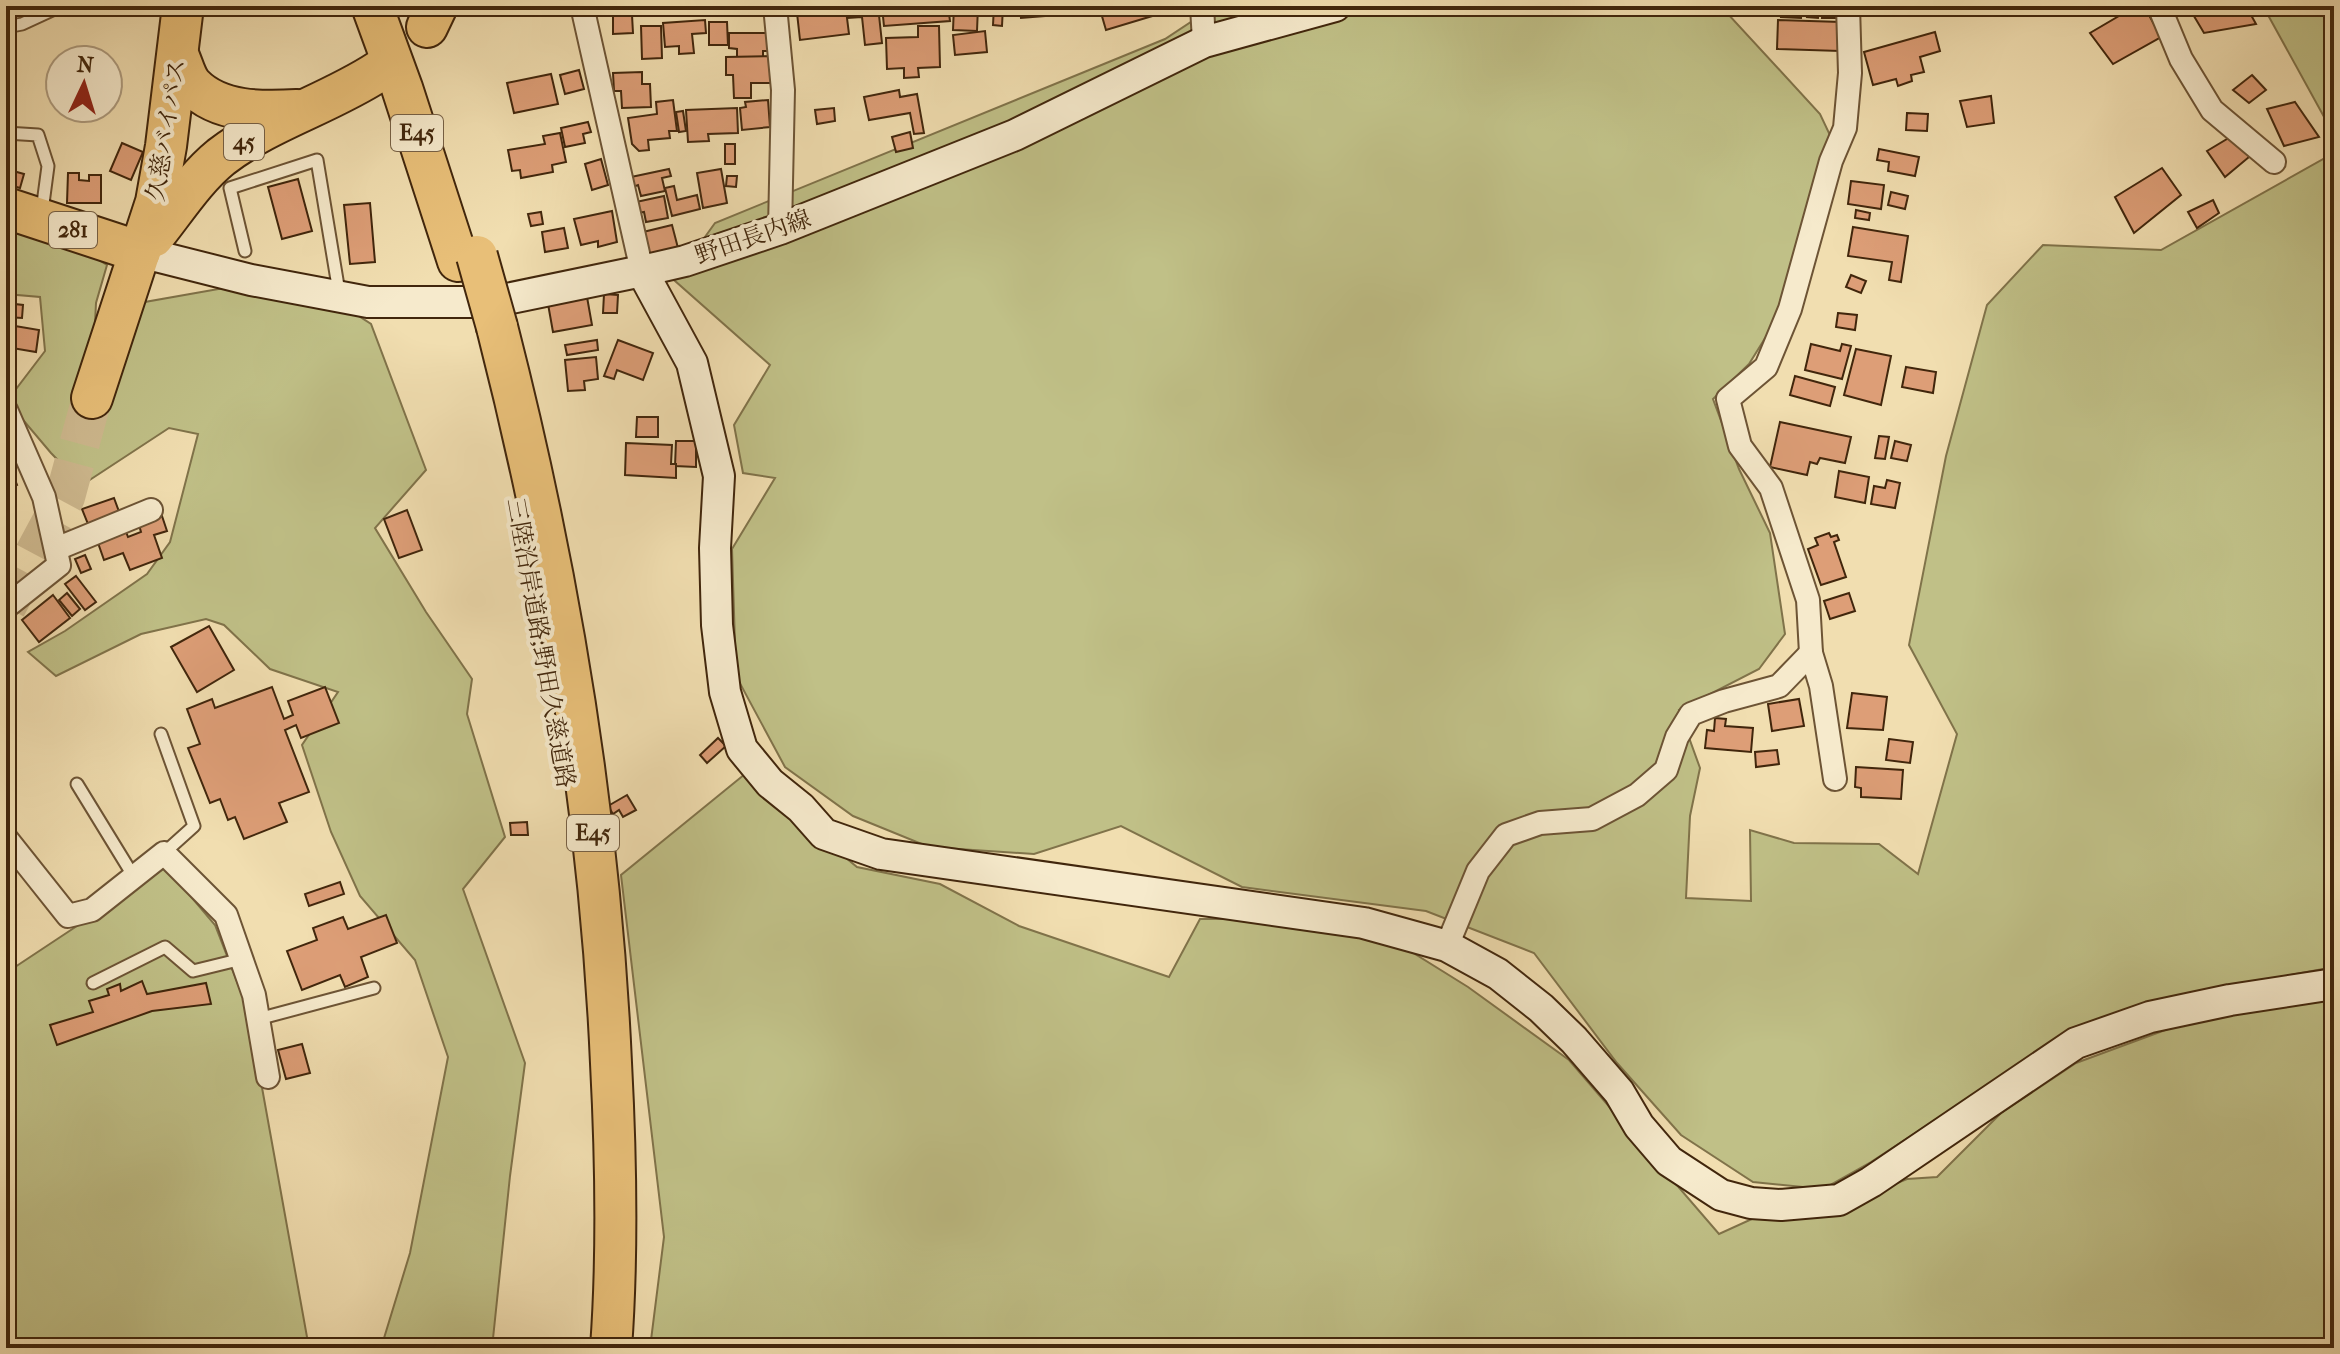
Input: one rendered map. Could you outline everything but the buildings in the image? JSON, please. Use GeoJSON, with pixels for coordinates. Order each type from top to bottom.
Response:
{"type":"FeatureCollection","features":[{"type":"Feature","properties":{"kind":"highway","name":"久慈バイパス"},"geometry":{"type":"LineString","coordinates":[[92,398],[156,202],[179,57],[183,6]]}},
{"type":"Feature","properties":{"kind":"highway","name":"三陸沿岸道路;野田久慈道路"},"geometry":{"type":"LineString","coordinates":[[372,6],[467,259]]}},
{"type":"Feature","properties":{"kind":"highway","name":"三陸沿岸道路;野田久慈道路"},"geometry":{"type":"LineString","coordinates":[[420,13],[430,99],[486,329],[553,686],[573,842],[588,1014],[595,1181],[593,1348]]}},
{"type":"Feature","properties":{"kind":"highway","name":"45"},"geometry":{"type":"LineString","coordinates":[[179,57],[191,85],[222,103],[259,112],[305,109]]}},
{"type":"Feature","properties":{"kind":"highway","name":"久慈バイパス"},"geometry":{"type":"LineString","coordinates":[[140,252],[194,183],[220,158],[252,137],[361,84],[379,71]]}},
{"type":"Feature","properties":{"kind":"highway","name":"281"},"geometry":{"type":"LineString","coordinates":[[23,214],[140,252]]}},
{"type":"Feature","properties":{"kind":"highway","name":"三陸沿岸道路;野田久慈道路"},"geometry":{"type":"LineString","coordinates":[[486,329],[525,437],[573,679],[594,835],[608,997],[616,1159],[611,1348]]}},
{"type":"Feature","properties":{"kind":"street"},"geometry":{"type":"LineString","coordinates":[[582,6],[642,271],[692,363],[719,476],[715,548],[717,625],[725,692],[742,749],[770,783],[801,808],[824,834],[881,854],[1364,923],[1447,946],[1498,974],[1574,1040],[1619,1092],[1639,1126],[1669,1161],[1721,1195],[1751,1203],[1781,1205],[1839,1200],[2076,1043],[2150,1017],[2230,1000],[2334,984]]}},
{"type":"Feature","properties":{"kind":"street"},"geometry":{"type":"LineString","coordinates":[[775,6],[783,90],[780,229]]}},
{"type":"Feature","properties":{"kind":"street"},"geometry":{"type":"LineString","coordinates":[[1202,6],[1204,42]]}},
{"type":"Feature","properties":{"kind":"street","name":"野田長内線"},"geometry":{"type":"LineString","coordinates":[[140,252],[251,280],[368,302],[492,302],[685,261],[780,229],[1015,135],[1204,42],[1335,6]]}},
{"type":"Feature","properties":{"kind":"street"},"geometry":{"type":"LineString","coordinates":[[1835,779],[1821,686],[1811,653],[1808,600],[1771,488],[1740,446],[1728,399],[1766,367],[1790,309],[1831,161],[1845,128],[1850,73],[1848,6]]}},
{"type":"Feature","properties":{"kind":"street"},"geometry":{"type":"LineString","coordinates":[[2159,6],[2181,59],[2212,110],[2274,162]]}},
{"type":"Feature","properties":{"kind":"street"},"geometry":{"type":"LineString","coordinates":[[6,410],[44,497],[59,565],[6,607]]}},
{"type":"Feature","properties":{"kind":"street"},"geometry":{"type":"LineString","coordinates":[[56,549],[151,510]]}},
{"type":"Feature","properties":{"kind":"street"},"geometry":{"type":"LineString","coordinates":[[1447,946],[1478,871],[1506,835],[1540,823],[1592,819],[1637,795],[1666,770],[1677,737],[1691,714],[1779,686],[1811,653]]}},
{"type":"Feature","properties":{"kind":"street"},"geometry":{"type":"LineString","coordinates":[[6,838],[68,916],[92,910],[164,853],[226,915],[254,995],[268,1077]]}},
{"type":"Feature","properties":{"kind":"lane"},"geometry":{"type":"LineString","coordinates":[[6,27],[22,24],[61,6]]}},
{"type":"Feature","properties":{"kind":"lane"},"geometry":{"type":"LineString","coordinates":[[6,133],[38,135],[48,166],[23,214]]}},
{"type":"Feature","properties":{"kind":"lane"},"geometry":{"type":"LineString","coordinates":[[245,251],[230,188],[317,160],[340,297]]}},
{"type":"Feature","properties":{"kind":"lane"},"geometry":{"type":"LineString","coordinates":[[161,734],[194,826],[164,853]]}},
{"type":"Feature","properties":{"kind":"lane"},"geometry":{"type":"LineString","coordinates":[[77,784],[134,877]]}},
{"type":"Feature","properties":{"kind":"lane"},"geometry":{"type":"LineString","coordinates":[[93,983],[165,947],[193,971],[242,959]]}},
{"type":"Feature","properties":{"kind":"lane"},"geometry":{"type":"LineString","coordinates":[[258,1019],[374,988]]}},
{"type":"Feature","properties":{"kind":"green space"},"geometry":{"type":"Polygon","coordinates":[[[1215,6],[1712,6],[1728,14],[1820,114],[1838,152],[1808,269],[1749,364],[1713,399],[1739,469],[1770,533],[1785,634],[1759,669],[1679,710],[1700,768],[1690,816],[1686,898],[1751,901],[1750,830],[1794,843],[1879,844],[1918,874],[1957,734],[1909,645],[1946,456],[1987,305],[2043,245],[2161,250],[2334,153],[2334,967],[2197,992],[2071,1031],[1871,1162],[1823,1189],[1753,1182],[1681,1135],[1617,1063],[1534,953],[1426,911],[1242,887],[1121,826],[1034,854],[929,847],[853,816],[785,767],[736,676],[732,549],[775,478],[743,473],[734,425],[770,365],[674,280],[715,223],[1165,39],[1215,6]]]}},
{"type":"Feature","properties":{"kind":"green space"},"geometry":{"type":"Polygon","coordinates":[[[2263,6],[2334,6],[2334,135],[2263,6]]]}},
{"type":"Feature","properties":{"kind":"green space"},"geometry":{"type":"Polygon","coordinates":[[[6,218],[41,225],[107,265],[96,303],[92,386],[145,302],[224,288],[343,306],[371,324],[426,470],[375,528],[426,612],[472,679],[467,714],[505,837],[463,889],[525,1063],[492,1348],[381,1348],[410,1253],[448,1057],[415,960],[360,896],[331,832],[302,745],[338,692],[270,669],[224,625],[206,619],[141,634],[56,676],[28,652],[65,631],[147,574],[170,542],[198,434],[169,428],[82,485],[51,453],[7,401],[45,351],[40,297],[6,294],[6,218]]]}},
{"type":"Feature","properties":{"kind":"green space"},"geometry":{"type":"Polygon","coordinates":[[[745,774],[857,867],[940,884],[1019,926],[1169,977],[1200,919],[1242,919],[1394,941],[1468,987],[1569,1060],[1719,1234],[1754,1218],[1812,1218],[1907,1179],[1937,1177],[2001,1113],[2076,1063],[2206,1015],[2334,997],[2334,1348],[650,1348],[664,1237],[621,875],[745,774]]]}},
{"type":"Feature","properties":{"kind":"green space"},"geometry":{"type":"Polygon","coordinates":[[[166,867],[215,925],[248,1010],[309,1348],[6,1348],[6,973],[166,867]]]}},
{"type":"Feature","properties":{"kind":"tunnel"},"geometry":{"type":"LineString","coordinates":[[6,607],[65,497],[92,398]]}}]}
